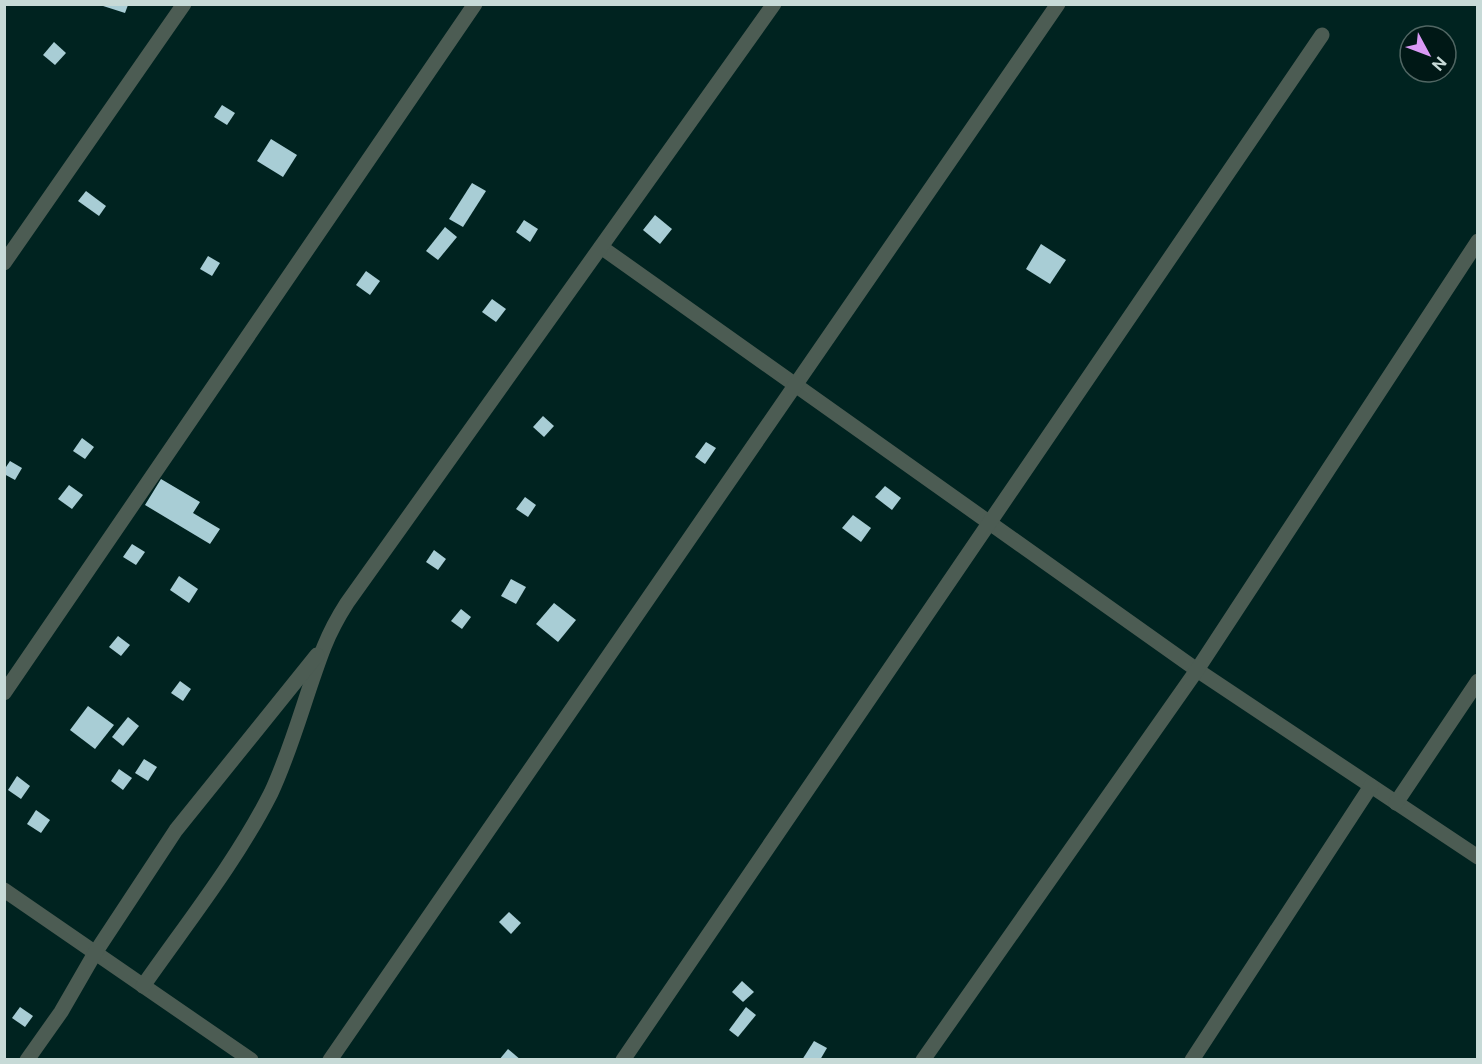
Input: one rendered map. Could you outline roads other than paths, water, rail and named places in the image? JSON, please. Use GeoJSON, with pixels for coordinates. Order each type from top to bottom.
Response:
{"type":"FeatureCollection","features":[{"type":"Feature","properties":{"kind":"street"},"geometry":{"type":"LineString","coordinates":[[4,263],[184,4]]}},
{"type":"Feature","properties":{"kind":"street"},"geometry":{"type":"LineString","coordinates":[[4,693],[475,4]]}},
{"type":"Feature","properties":{"kind":"street"},"geometry":{"type":"LineString","coordinates":[[27,1059],[61,1012],[94,953],[176,830],[324,645],[347,603],[774,4]]}},
{"type":"Feature","properties":{"kind":"street"},"geometry":{"type":"LineString","coordinates":[[330,1059],[1058,4]]}},
{"type":"Feature","properties":{"kind":"street"},"geometry":{"type":"LineString","coordinates":[[623,1059],[1322,35]]}},
{"type":"Feature","properties":{"kind":"street"},"geometry":{"type":"LineString","coordinates":[[923,1059],[1197,670],[1478,241]]}},
{"type":"Feature","properties":{"kind":"street"},"geometry":{"type":"LineString","coordinates":[[601,247],[1197,670],[1478,857]]}},
{"type":"Feature","properties":{"kind":"street"},"geometry":{"type":"LineString","coordinates":[[143,986],[239,850],[254,825],[286,758],[324,645]]}},
{"type":"Feature","properties":{"kind":"street"},"geometry":{"type":"LineString","coordinates":[[1396,803],[1478,681]]}},
{"type":"Feature","properties":{"kind":"street"},"geometry":{"type":"LineString","coordinates":[[1192,1059],[1371,786]]}},
{"type":"Feature","properties":{"kind":"street"},"geometry":{"type":"LineString","coordinates":[[4,890],[251,1059]]}}]}
